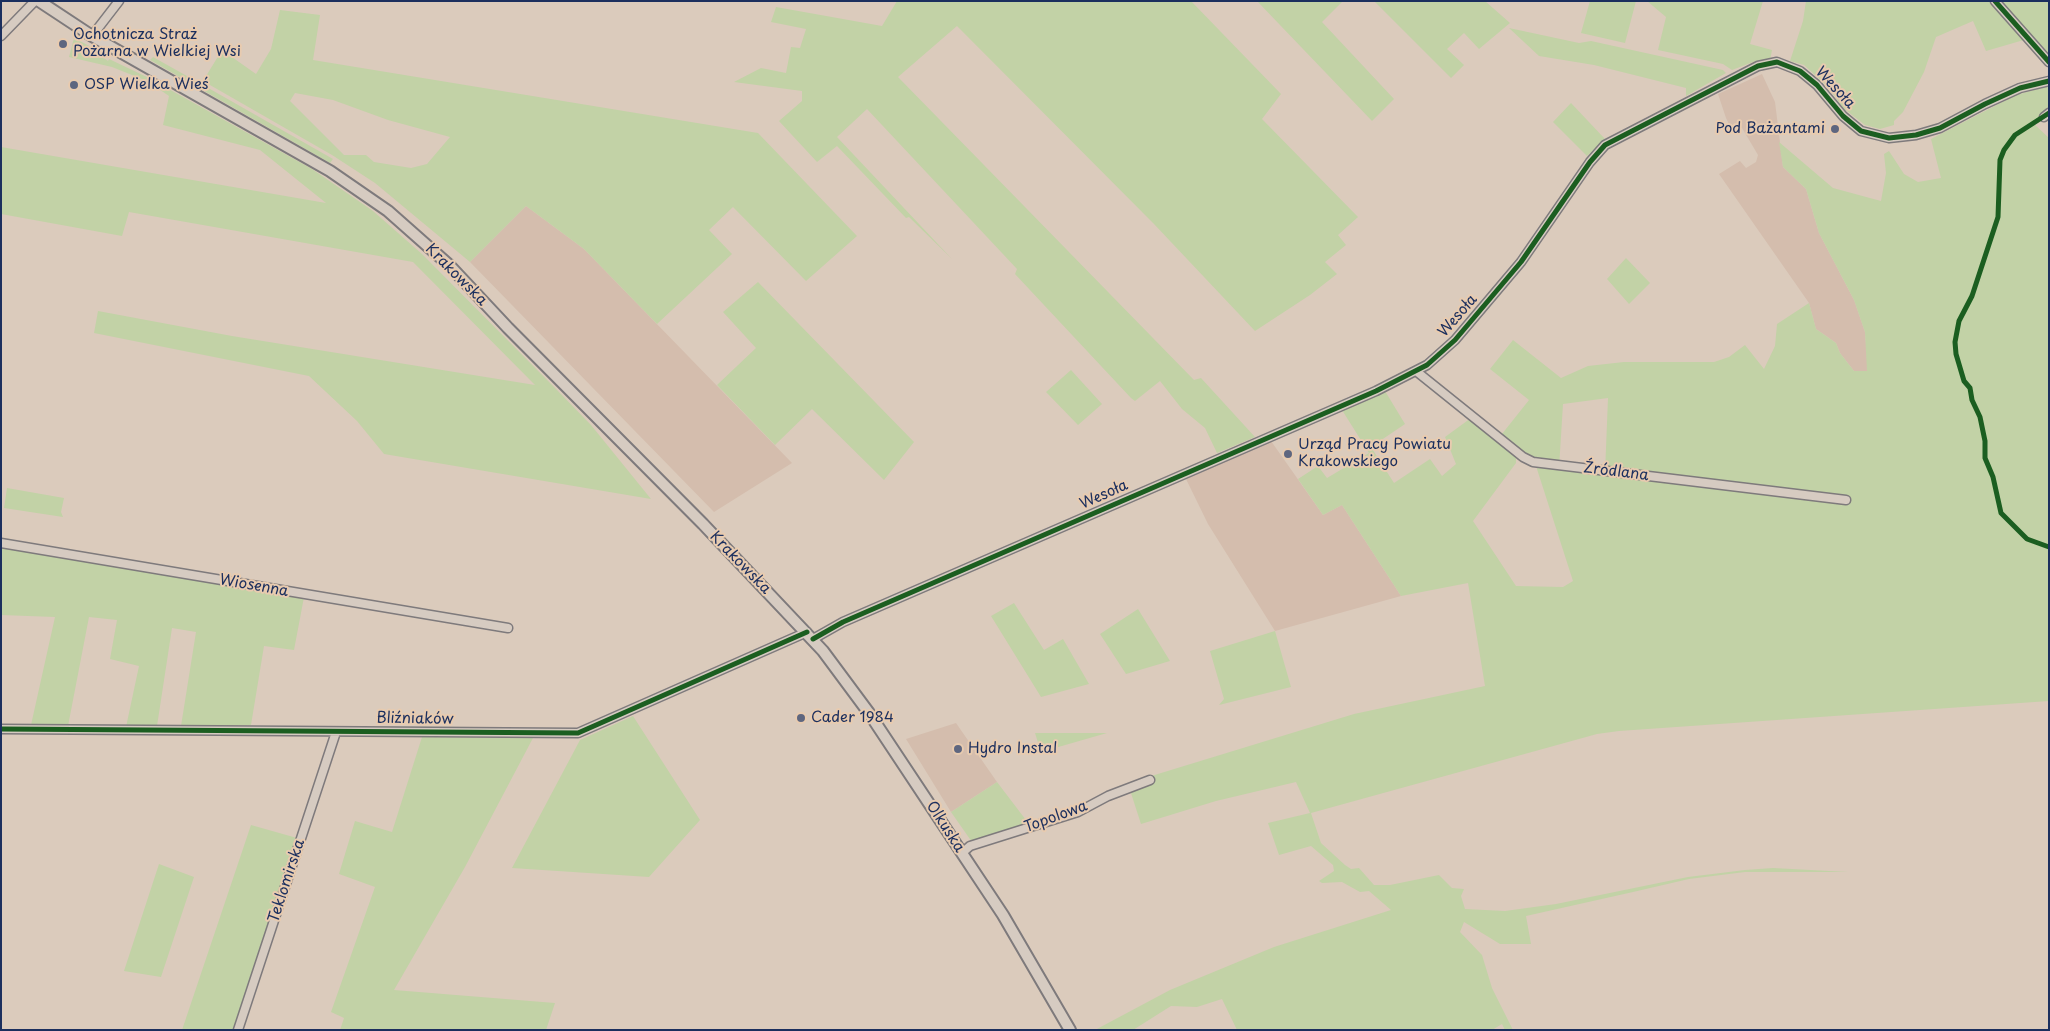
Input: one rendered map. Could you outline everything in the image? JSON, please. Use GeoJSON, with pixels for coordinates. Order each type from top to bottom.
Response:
{"type":"FeatureCollection","features":[{"type":"Feature","properties":{"kind":"main road","name":"Krakowska"},"geometry":{"type":"LineString","coordinates":[[39,1],[92,36],[310,160],[388,211],[449,265],[508,328],[810,636]]}},
{"type":"Feature","properties":{"kind":"main road","name":"Olkuska"},"geometry":{"type":"LineString","coordinates":[[810,636],[869,713],[962,853],[1034,966],[1070,1030]]}},
{"type":"Feature","properties":{"kind":"street"},"geometry":{"type":"LineString","coordinates":[[1,36],[35,1]]}},
{"type":"Feature","properties":{"kind":"street"},"geometry":{"type":"LineString","coordinates":[[92,36],[119,1]]}},
{"type":"Feature","properties":{"kind":"street"},"geometry":{"type":"LineString","coordinates":[[1995,1],[2049,62]]}},
{"type":"Feature","properties":{"kind":"street","name":"Wesoła"},"geometry":{"type":"LineString","coordinates":[[810,636],[1416,371],[1437,357],[1455,340],[1522,262],[1590,162],[1606,145],[1658,120],[1736,76],[1758,66],[1778,62],[1800,71],[1817,85],[1843,116],[1861,131],[1889,138],[1916,135],[1940,128],[2020,88],[2049,80]]}},
{"type":"Feature","properties":{"kind":"street","name":"Źródlana"},"geometry":{"type":"LineString","coordinates":[[1416,371],[1523,457],[1533,462],[1846,500]]}},
{"type":"Feature","properties":{"kind":"street","name":"Wiosenna"},"geometry":{"type":"LineString","coordinates":[[1,543],[508,628]]}},
{"type":"Feature","properties":{"kind":"street","name":"Bliźniaków"},"geometry":{"type":"LineString","coordinates":[[1,729],[578,734],[810,636]]}},
{"type":"Feature","properties":{"kind":"street","name":"Teklomirska"},"geometry":{"type":"LineString","coordinates":[[238,1030],[336,732]]}},
{"type":"Feature","properties":{"kind":"street","name":"Topolowa"},"geometry":{"type":"LineString","coordinates":[[962,853],[970,846],[1078,812],[1108,796],[1150,780]]}},
{"type":"Feature","properties":{"kind":"shaded area"},"geometry":{"type":"Polygon","coordinates":[[[1762,74],[1775,102],[1783,167],[1806,189],[1819,233],[1854,300],[1865,332],[1868,371],[1854,371],[1840,353],[1836,343],[1816,329],[1809,303],[1719,174],[1740,161],[1746,168],[1756,162],[1758,155],[1742,128],[1729,124],[1718,94],[1762,74]]]}},
{"type":"Feature","properties":{"kind":"shaded area"},"geometry":{"type":"Polygon","coordinates":[[[526,206],[584,249],[792,463],[714,512],[470,262],[526,206]]]}},
{"type":"Feature","properties":{"kind":"shaded area"},"geometry":{"type":"Polygon","coordinates":[[[1271,441],[1323,515],[1342,505],[1401,596],[1275,631],[1208,524],[1186,479],[1271,441]]]}},
{"type":"Feature","properties":{"kind":"shaded area"},"geometry":{"type":"Polygon","coordinates":[[[956,723],[997,782],[951,812],[906,739],[956,723]]]}},
{"type":"Feature","properties":{"kind":"green space"},"geometry":{"type":"Polygon","coordinates":[[[897,1],[1191,1],[1281,94],[1262,119],[1358,217],[1338,235],[1346,245],[1325,262],[1337,274],[1310,295],[1255,331],[1154,224],[957,26],[898,77],[1194,380],[1201,378],[1255,437],[1217,453],[1205,428],[1182,409],[1160,381],[1135,401],[1131,398],[1015,274],[1017,269],[867,109],[837,137],[952,259],[909,217],[906,218],[837,146],[817,162],[779,121],[802,101],[802,91],[734,82],[761,68],[786,73],[791,47],[800,48],[806,29],[771,22],[776,7],[882,26],[897,1]]]}},
{"type":"Feature","properties":{"kind":"green space"},"geometry":{"type":"Polygon","coordinates":[[[1257,1],[1343,1],[1322,22],[1394,99],[1372,121],[1257,1]]]}},
{"type":"Feature","properties":{"kind":"green space"},"geometry":{"type":"Polygon","coordinates":[[[1374,1],[1485,1],[1510,23],[1479,49],[1464,33],[1447,49],[1464,65],[1451,78],[1374,1]]]}},
{"type":"Feature","properties":{"kind":"green space"},"geometry":{"type":"Polygon","coordinates":[[[1590,1],[1636,1],[1625,43],[1581,33],[1590,1]]]}},
{"type":"Feature","properties":{"kind":"green space"},"geometry":{"type":"Polygon","coordinates":[[[1647,1],[1763,1],[1750,44],[1772,50],[1770,60],[1753,62],[1732,70],[1723,64],[1658,50],[1666,17],[1647,1]]]}},
{"type":"Feature","properties":{"kind":"green space"},"geometry":{"type":"Polygon","coordinates":[[[1806,1],[2049,1],[2049,54],[2034,37],[1986,51],[1973,21],[1936,37],[1924,72],[1903,112],[1894,121],[1894,125],[1880,129],[1865,125],[1843,108],[1828,87],[1804,65],[1790,61],[1803,21],[1806,1]]]}},
{"type":"Feature","properties":{"kind":"green space"},"geometry":{"type":"Polygon","coordinates":[[[280,10],[320,15],[313,60],[758,133],[857,236],[806,281],[733,207],[709,230],[732,254],[657,324],[584,249],[526,206],[470,262],[375,183],[332,155],[203,81],[222,50],[256,74],[271,49],[280,10]],[[295,93],[290,101],[344,155],[366,155],[374,162],[411,168],[427,164],[450,137],[388,120],[333,100],[295,93]]]}},
{"type":"Feature","properties":{"kind":"green space"},"geometry":{"type":"Polygon","coordinates":[[[1509,28],[1579,43],[1591,41],[1723,70],[1726,73],[1686,96],[1686,88],[1594,65],[1539,56],[1509,28]]]}},
{"type":"Feature","properties":{"kind":"green space"},"geometry":{"type":"Polygon","coordinates":[[[74,38],[101,52],[100,55],[108,61],[109,59],[149,78],[312,169],[373,211],[422,254],[591,425],[651,499],[384,454],[357,421],[309,376],[94,333],[98,311],[232,336],[535,385],[413,262],[129,212],[122,236],[1,214],[1,147],[326,203],[260,150],[163,125],[169,96],[147,81],[112,67],[69,57],[74,38]]]}},
{"type":"Feature","properties":{"kind":"green space"},"geometry":{"type":"Polygon","coordinates":[[[153,57],[333,159],[330,163],[150,60],[153,57]]]}},
{"type":"Feature","properties":{"kind":"green space"},"geometry":{"type":"Polygon","coordinates":[[[2049,86],[2049,110],[2033,123],[2049,138],[2049,701],[1597,734],[1311,813],[1321,843],[1351,869],[1359,868],[1374,885],[1390,885],[1439,875],[1452,888],[1464,889],[1461,896],[1465,909],[1505,911],[1556,904],[1688,877],[1745,870],[1773,868],[1848,872],[1745,872],[1689,879],[1526,916],[1531,944],[1500,944],[1464,922],[1460,932],[1482,955],[1492,988],[1513,1030],[1505,1030],[1502,1024],[1492,1030],[1237,1030],[1222,999],[1197,1007],[1171,1006],[1133,1030],[1095,1030],[1170,990],[1274,947],[1391,910],[1369,891],[1360,892],[1342,882],[1322,883],[1319,881],[1334,871],[1333,865],[1311,846],[1279,855],[1268,823],[1310,813],[1296,782],[1216,801],[1141,824],[1130,790],[1135,781],[1354,714],[1485,686],[1468,583],[1401,596],[1342,505],[1323,515],[1298,479],[1318,466],[1327,478],[1369,453],[1342,410],[1385,391],[1405,424],[1371,447],[1394,483],[1430,459],[1442,476],[1456,464],[1445,437],[1471,418],[1498,439],[1529,400],[1490,369],[1513,340],[1561,378],[1588,366],[1624,362],[1714,362],[1729,357],[1745,345],[1764,369],[1775,346],[1777,324],[1809,303],[1816,329],[1836,343],[1840,353],[1854,371],[1867,371],[1865,332],[1854,300],[1819,233],[1806,189],[1783,167],[1779,142],[1833,188],[1881,201],[1886,173],[1884,154],[1889,151],[1904,174],[1918,182],[1941,178],[1931,139],[2016,95],[2049,86]],[[1608,398],[1563,404],[1559,468],[1605,473],[1608,398]],[[1516,456],[1516,463],[1473,521],[1516,586],[1563,587],[1573,581],[1536,466],[1516,456]]]}},
{"type":"Feature","properties":{"kind":"green space"},"geometry":{"type":"Polygon","coordinates":[[[1571,103],[1605,139],[1587,156],[1553,122],[1571,103]]]}},
{"type":"Feature","properties":{"kind":"green space"},"geometry":{"type":"Polygon","coordinates":[[[1626,258],[1650,283],[1629,304],[1607,279],[1626,258]]]}},
{"type":"Feature","properties":{"kind":"green space"},"geometry":{"type":"Polygon","coordinates":[[[758,282],[914,442],[884,480],[812,409],[775,445],[717,385],[756,348],[723,312],[758,282]]]}},
{"type":"Feature","properties":{"kind":"green space"},"geometry":{"type":"Polygon","coordinates":[[[1071,370],[1102,404],[1078,425],[1046,392],[1071,370]]]}},
{"type":"Feature","properties":{"kind":"green space"},"geometry":{"type":"Polygon","coordinates":[[[7,488],[64,498],[61,512],[63,517],[4,508],[7,488]]]}},
{"type":"Feature","properties":{"kind":"green space"},"geometry":{"type":"Polygon","coordinates":[[[1,545],[304,597],[294,650],[264,646],[251,725],[181,726],[196,632],[172,628],[157,726],[126,727],[139,666],[110,659],[117,620],[89,617],[68,726],[31,725],[55,617],[1,615],[1,545]]]}},
{"type":"Feature","properties":{"kind":"green space"},"geometry":{"type":"Polygon","coordinates":[[[1014,603],[1044,650],[1063,639],[1089,684],[1041,697],[991,616],[1014,603]]]}},
{"type":"Feature","properties":{"kind":"green space"},"geometry":{"type":"Polygon","coordinates":[[[1138,609],[1170,661],[1126,674],[1100,634],[1138,609]]]}},
{"type":"Feature","properties":{"kind":"green space"},"geometry":{"type":"Polygon","coordinates":[[[1275,631],[1291,687],[1219,705],[1224,699],[1210,651],[1275,631]]]}},
{"type":"Feature","properties":{"kind":"green space"},"geometry":{"type":"Polygon","coordinates":[[[633,716],[700,820],[649,877],[512,868],[580,740],[633,716]]]}},
{"type":"Feature","properties":{"kind":"green space"},"geometry":{"type":"Polygon","coordinates":[[[1035,733],[1107,733],[1041,752],[1035,733]]]}},
{"type":"Feature","properties":{"kind":"green space"},"geometry":{"type":"Polygon","coordinates":[[[422,737],[533,738],[465,867],[394,990],[555,1003],[546,1030],[340,1030],[344,1018],[331,1012],[375,887],[339,874],[355,821],[392,832],[422,737]]]}},
{"type":"Feature","properties":{"kind":"green space"},"geometry":{"type":"Polygon","coordinates":[[[997,782],[1029,824],[972,842],[951,812],[997,782]]]}},
{"type":"Feature","properties":{"kind":"green space"},"geometry":{"type":"Polygon","coordinates":[[[251,825],[297,838],[234,1030],[182,1030],[251,825]]]}},
{"type":"Feature","properties":{"kind":"green space"},"geometry":{"type":"Polygon","coordinates":[[[159,864],[194,877],[161,977],[124,971],[159,864]]]}},
{"type":"Feature","properties":{"kind":"cycle path"},"geometry":{"type":"LineString","coordinates":[[1995,1],[2049,62]]}},
{"type":"Feature","properties":{"kind":"cycle path"},"geometry":{"type":"LineString","coordinates":[[813,639],[843,622],[1376,391],[1427,365],[1455,340],[1521,262],[1590,162],[1605,145],[1758,66],[1777,62],[1800,71],[1817,85],[1843,116],[1861,131],[1889,138],[1916,135],[1940,128],[2020,88],[2049,81]]}},
{"type":"Feature","properties":{"kind":"cycle path"},"geometry":{"type":"LineString","coordinates":[[2049,113],[2015,135],[2004,150],[2000,160],[1998,217],[1972,296],[1959,321],[1955,342],[1956,354],[1964,381],[1970,388],[1972,400],[1980,417],[1985,441],[1985,458],[1993,477],[2001,513],[2027,539],[2049,547]]}},
{"type":"Feature","properties":{"kind":"cycle path"},"geometry":{"type":"LineString","coordinates":[[1,729],[578,733],[807,632]]}},
{"type":"Feature","properties":{"kind":"place","name":"Ochotnicza Straż Pożarna w Wielkiej Wsi"},"geometry":{"type":"Point","coordinates":[63,44]}},
{"type":"Feature","properties":{"kind":"place","name":"OSP Wielka Wieś"},"geometry":{"type":"Point","coordinates":[74,85]}},
{"type":"Feature","properties":{"kind":"place","name":"Pod Bażantami"},"geometry":{"type":"Point","coordinates":[1835,129]}},
{"type":"Feature","properties":{"kind":"place","name":"Urząd Pracy Powiatu Krakowskiego"},"geometry":{"type":"Point","coordinates":[1288,454]}},
{"type":"Feature","properties":{"kind":"place","name":"Cader 1984"},"geometry":{"type":"Point","coordinates":[801,718]}},
{"type":"Feature","properties":{"kind":"place","name":"Hydro Instal"},"geometry":{"type":"Point","coordinates":[958,749]}}]}
